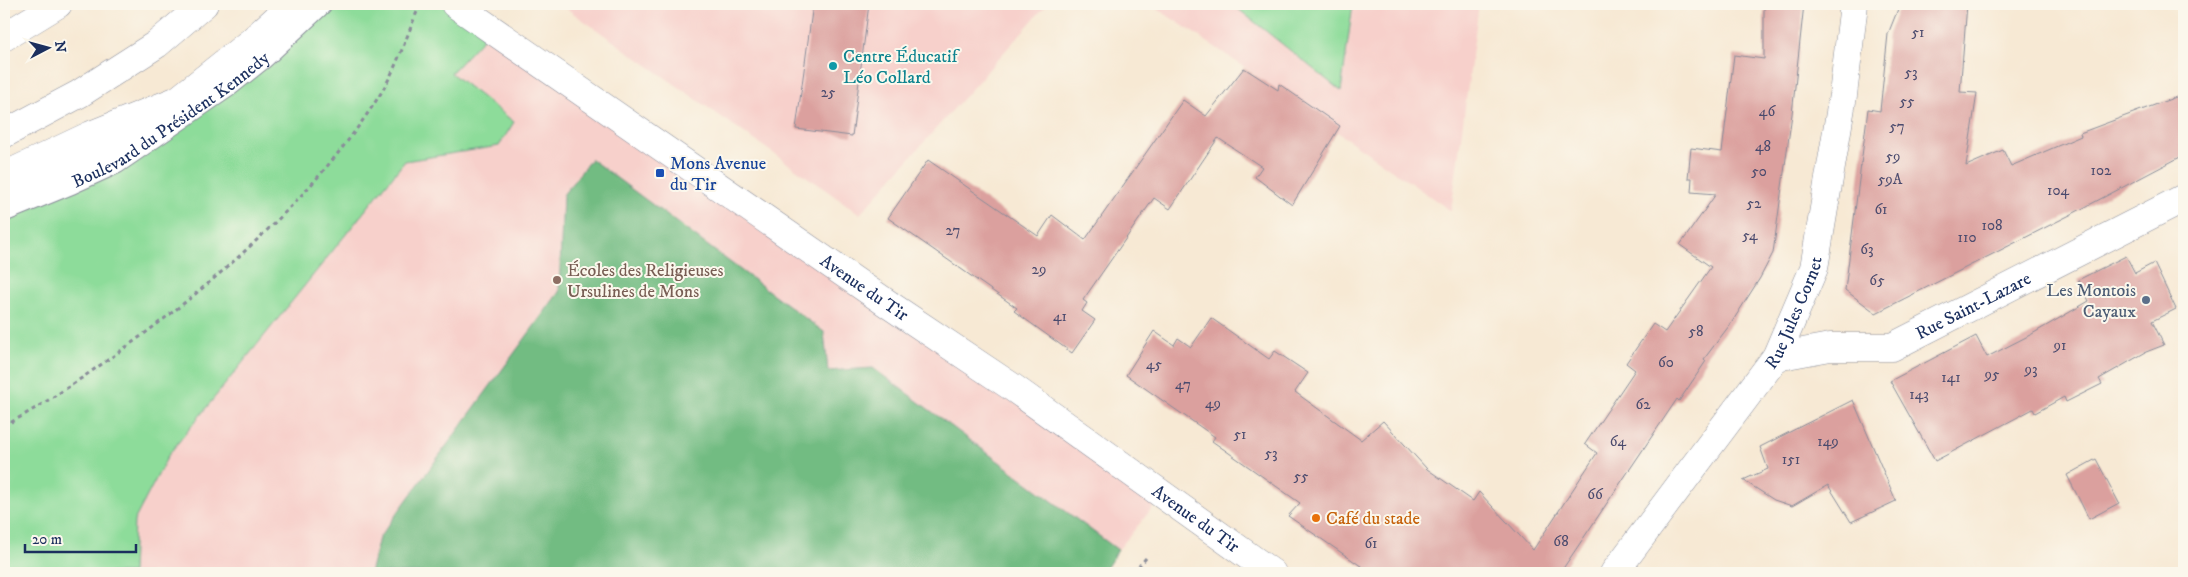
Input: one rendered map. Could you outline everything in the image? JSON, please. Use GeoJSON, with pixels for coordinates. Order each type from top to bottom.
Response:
{"type":"FeatureCollection","features":[{"type":"Feature","properties":{"kind":"main road"},"geometry":{"type":"LineString","coordinates":[[4,38],[58,4]]}},
{"type":"Feature","properties":{"kind":"main road"},"geometry":{"type":"LineString","coordinates":[[4,134],[79,94],[157,44],[204,4]]}},
{"type":"Feature","properties":{"kind":"main road"},"geometry":{"type":"LineString","coordinates":[[4,176],[92,135],[178,100],[252,41],[292,4]]}},
{"type":"Feature","properties":{"kind":"main road","name":"Avenue du Tir"},"geometry":{"type":"LineString","coordinates":[[455,4],[1012,388],[1272,573]]}},
{"type":"Feature","properties":{"kind":"main road","name":"Rue Jules Cornet"},"geometry":{"type":"LineString","coordinates":[[1614,573],[1776,357],[1814,268],[1843,95],[1854,4]]}},
{"type":"Feature","properties":{"kind":"main road","name":"Boulevard du Président Kennedy"},"geometry":{"type":"LineString","coordinates":[[4,191],[65,169],[106,146],[178,100]]}},
{"type":"Feature","properties":{"kind":"main road","name":"Rue Saint-Lazare"},"geometry":{"type":"LineString","coordinates":[[1776,357],[1830,347],[1892,347],[2184,198]]}},
{"type":"Feature","properties":{"kind":"lane","name":"Boulevard du Président Kennedy"},"geometry":{"type":"LineString","coordinates":[[4,211],[116,163],[228,86],[270,52],[321,4]]}},
{"type":"Feature","properties":{"kind":"path"},"geometry":{"type":"LineString","coordinates":[[4,426],[80,380],[149,332],[213,280],[268,228],[314,180],[350,138],[381,92],[419,7],[427,4]]}},
{"type":"Feature","properties":{"kind":"path"},"geometry":{"type":"LineString","coordinates":[[1133,573],[1146,558]]}},
{"type":"Feature","properties":{"kind":"path"},"geometry":{"type":"LineString","coordinates":[[640,569],[650,573]]}},
{"type":"Feature","properties":{"kind":"shaded area"},"geometry":{"type":"Polygon","coordinates":[[[560,4],[1047,4],[860,214],[560,4]]]}},
{"type":"Feature","properties":{"kind":"shaded area"},"geometry":{"type":"Polygon","coordinates":[[[1150,4],[1479,4],[1451,211],[1218,49],[1150,4]]]}},
{"type":"Feature","properties":{"kind":"shaded area","name":"Écoles des Religieuses Ursulines de Mons"},"geometry":{"type":"Polygon","coordinates":[[[492,29],[1163,495],[1118,550],[1103,573],[4,573],[4,496],[451,73],[492,29]]]}},
{"type":"Feature","properties":{"kind":"green space"},"geometry":{"type":"Polygon","coordinates":[[[321,4],[455,4],[492,29],[451,73],[514,122],[499,146],[405,161],[169,454],[134,521],[132,573],[4,573],[4,211],[321,4]]]}},
{"type":"Feature","properties":{"kind":"green space"},"geometry":{"type":"Polygon","coordinates":[[[1232,4],[1353,4],[1341,91],[1232,4]]]}},
{"type":"Feature","properties":{"kind":"green space"},"geometry":{"type":"Polygon","coordinates":[[[591,159],[824,332],[828,371],[873,368],[1118,550],[1103,573],[370,573],[379,538],[559,292],[563,195],[591,159]]]}},
{"type":"Feature","properties":{"kind":"building","name":"Centre Éducatif Léo Collard"},"geometry":{"type":"Polygon","coordinates":[[[813,4],[869,4],[852,136],[796,129],[813,4]]]}},
{"type":"Feature","properties":{"kind":"building"},"geometry":{"type":"Polygon","coordinates":[[[1764,4],[1804,4],[1792,114],[1773,253],[1760,278],[1732,322],[1704,359],[1706,361],[1679,401],[1677,399],[1560,573],[1371,573],[1288,516],[1300,503],[1212,441],[1215,437],[1126,375],[1154,331],[1174,345],[1178,338],[1191,347],[1211,318],[1269,359],[1275,351],[1308,373],[1295,392],[1361,440],[1383,421],[1427,469],[1473,501],[1479,492],[1533,550],[1597,453],[1585,444],[1635,370],[1626,363],[1653,324],[1665,332],[1711,267],[1680,245],[1716,194],[1691,192],[1692,178],[1688,178],[1691,148],[1722,152],[1734,55],[1764,59],[1764,4]]]}},
{"type":"Feature","properties":{"kind":"building"},"geometry":{"type":"Polygon","coordinates":[[[1900,4],[1967,4],[1960,92],[1977,93],[1966,166],[2003,150],[2011,166],[2081,136],[2080,133],[2184,94],[2184,155],[1876,313],[1845,290],[1868,109],[1880,111],[1888,34],[1900,4]]]}},
{"type":"Feature","properties":{"kind":"building"},"geometry":{"type":"Polygon","coordinates":[[[1244,68],[1278,90],[1279,84],[1340,126],[1292,205],[1255,177],[1262,167],[1218,138],[1170,209],[1154,198],[1083,300],[1087,303],[1082,311],[1095,320],[1072,353],[1014,311],[1017,308],[888,218],[928,160],[1038,236],[1052,215],[1085,240],[1183,100],[1206,116],[1244,68]]]}},
{"type":"Feature","properties":{"kind":"building"},"geometry":{"type":"Polygon","coordinates":[[[2126,256],[2135,273],[2154,263],[2176,309],[2152,321],[2164,345],[2146,352],[2099,379],[2102,384],[2066,402],[2064,397],[2035,413],[2033,409],[1935,461],[1890,381],[1976,336],[1987,357],[2032,334],[2089,301],[2078,280],[2126,256]]]}},
{"type":"Feature","properties":{"kind":"building"},"geometry":{"type":"Polygon","coordinates":[[[1853,400],[1896,501],[1851,522],[1828,485],[1792,506],[1774,500],[1743,480],[1768,469],[1760,447],[1853,400]]]}},
{"type":"Feature","properties":{"kind":"building"},"geometry":{"type":"Polygon","coordinates":[[[2096,459],[2119,503],[2089,519],[2067,475],[2096,459]]]}},
{"type":"Feature","properties":{"kind":"place","name":"Centre Éducatif Léo Collard"},"geometry":{"type":"Point","coordinates":[833,66]}},
{"type":"Feature","properties":{"kind":"place","name":"Mons Avenue du Tir"},"geometry":{"type":"Point","coordinates":[660,173]}},
{"type":"Feature","properties":{"kind":"place","name":"Écoles des Religieuses Ursulines de Mons"},"geometry":{"type":"Point","coordinates":[557,280]}},
{"type":"Feature","properties":{"kind":"place","name":"Les Montois Cayaux"},"geometry":{"type":"Point","coordinates":[2146,300]}},
{"type":"Feature","properties":{"kind":"place","name":"Café du stade"},"geometry":{"type":"Point","coordinates":[1316,518]}}]}
